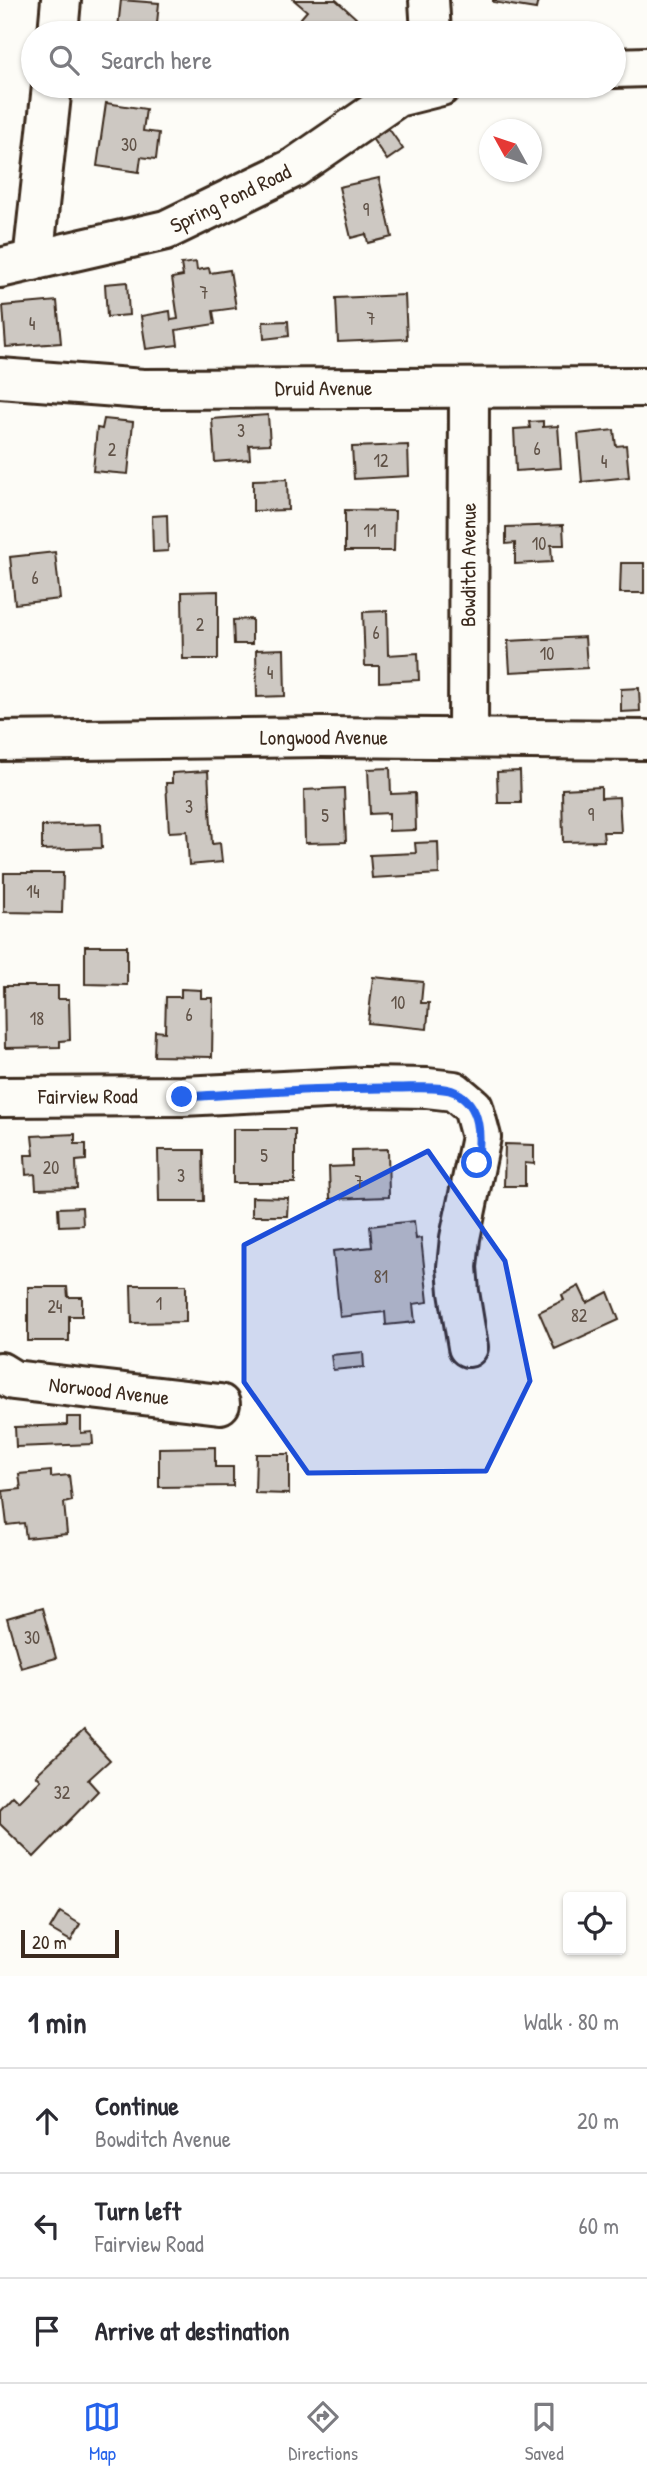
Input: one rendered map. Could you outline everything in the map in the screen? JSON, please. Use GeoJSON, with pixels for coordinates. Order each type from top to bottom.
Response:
{"type":"FeatureCollection","features":[{"type":"Feature","properties":{"kind":"street"},"geometry":{"type":"LineString","coordinates":[[59,21],[61,0]]}},
{"type":"Feature","properties":{"kind":"street"},"geometry":{"type":"LineString","coordinates":[[429,0],[430,21]]}},
{"type":"Feature","properties":{"kind":"street"},"geometry":{"type":"LineString","coordinates":[[626,68],[647,68]]}},
{"type":"Feature","properties":{"kind":"street"},"geometry":{"type":"LineString","coordinates":[[16,264],[50,98]]}},
{"type":"Feature","properties":{"kind":"street","name":"Spring Pond Road"},"geometry":{"type":"LineString","coordinates":[[16,264],[166,230],[294,168],[396,98]]}},
{"type":"Feature","properties":{"kind":"street","name":"Druid Avenue"},"geometry":{"type":"LineString","coordinates":[[0,378],[144,390],[647,387]]}},
{"type":"Feature","properties":{"kind":"street","name":"Bowditch Avenue"},"geometry":{"type":"LineString","coordinates":[[468,738],[469,390]]}},
{"type":"Feature","properties":{"kind":"street","name":"Longwood Avenue"},"geometry":{"type":"LineString","coordinates":[[0,741],[322,737],[647,740]]}},
{"type":"Feature","properties":{"kind":"street","name":"Fairview Road"},"geometry":{"type":"LineString","coordinates":[[0,1097],[182,1097],[365,1087],[454,1091],[473,1107],[481,1137],[460,1238],[457,1267],[468,1347]]}},
{"type":"Feature","properties":{"kind":"street","name":"Norwood Avenue"},"geometry":{"type":"LineString","coordinates":[[0,1372],[13,1381],[220,1405]]}},
{"type":"Feature","properties":{"kind":"highlighted area"},"geometry":{"type":"Polygon","coordinates":[[[428,1151],[505,1261],[530,1381],[486,1471],[308,1473],[244,1382],[244,1245],[428,1151]]]}},
{"type":"Feature","properties":{"kind":"building"},"geometry":{"type":"Polygon","coordinates":[[[121,0],[159,3],[157,21],[119,21],[121,0]]]}},
{"type":"Feature","properties":{"kind":"building"},"geometry":{"type":"Polygon","coordinates":[[[294,0],[336,0],[356,18],[353,21],[298,21],[307,11],[294,0]]]}},
{"type":"Feature","properties":{"kind":"building"},"geometry":{"type":"Polygon","coordinates":[[[493,0],[538,0],[536,9],[493,0]]]}},
{"type":"Feature","properties":{"kind":"building"},"geometry":{"type":"Polygon","coordinates":[[[106,103],[146,109],[143,131],[159,133],[156,159],[141,157],[139,172],[97,166],[106,103]]]}},
{"type":"Feature","properties":{"kind":"building"},"geometry":{"type":"Polygon","coordinates":[[[387,126],[403,149],[387,160],[371,137],[387,126]]]}},
{"type":"Feature","properties":{"kind":"building"},"geometry":{"type":"Polygon","coordinates":[[[379,178],[392,237],[368,243],[366,234],[351,238],[339,187],[379,178]]]}},
{"type":"Feature","properties":{"kind":"building"},"geometry":{"type":"Polygon","coordinates":[[[196,262],[197,270],[209,268],[210,273],[230,270],[236,308],[213,311],[215,324],[176,330],[178,345],[146,349],[141,316],[170,311],[171,320],[178,319],[172,278],[183,276],[181,264],[196,262]]]}},
{"type":"Feature","properties":{"kind":"building"},"geometry":{"type":"Polygon","coordinates":[[[127,282],[129,315],[107,317],[105,284],[127,282]]]}},
{"type":"Feature","properties":{"kind":"building"},"geometry":{"type":"Polygon","coordinates":[[[405,295],[407,339],[338,342],[336,298],[405,295]]]}},
{"type":"Feature","properties":{"kind":"building"},"geometry":{"type":"Polygon","coordinates":[[[57,301],[61,343],[6,347],[3,306],[57,301]]]}},
{"type":"Feature","properties":{"kind":"building"},"geometry":{"type":"Polygon","coordinates":[[[288,321],[289,336],[264,339],[263,322],[288,321]]]}},
{"type":"Feature","properties":{"kind":"building"},"geometry":{"type":"Polygon","coordinates":[[[268,415],[270,444],[249,445],[250,459],[215,462],[212,419],[268,415]]]}},
{"type":"Feature","properties":{"kind":"building"},"geometry":{"type":"Polygon","coordinates":[[[104,419],[133,422],[128,474],[93,471],[97,428],[102,429],[104,419]]]}},
{"type":"Feature","properties":{"kind":"building"},"geometry":{"type":"Polygon","coordinates":[[[543,421],[543,427],[558,426],[561,468],[516,471],[514,429],[530,428],[529,422],[543,421]]]}},
{"type":"Feature","properties":{"kind":"building"},"geometry":{"type":"Polygon","coordinates":[[[614,430],[616,446],[626,445],[629,477],[582,482],[578,434],[614,430]]]}},
{"type":"Feature","properties":{"kind":"building"},"geometry":{"type":"Polygon","coordinates":[[[408,445],[409,476],[354,479],[352,447],[408,445]]]}},
{"type":"Feature","properties":{"kind":"building"},"geometry":{"type":"Polygon","coordinates":[[[287,479],[288,510],[253,511],[253,480],[287,479]]]}},
{"type":"Feature","properties":{"kind":"building"},"geometry":{"type":"Polygon","coordinates":[[[345,510],[395,511],[394,551],[345,551],[345,510]]]}},
{"type":"Feature","properties":{"kind":"building"},"geometry":{"type":"Polygon","coordinates":[[[167,515],[168,551],[153,552],[152,516],[167,515]]]}},
{"type":"Feature","properties":{"kind":"building"},"geometry":{"type":"Polygon","coordinates":[[[563,525],[564,545],[551,545],[552,562],[515,564],[515,543],[506,544],[506,527],[563,525]]]}},
{"type":"Feature","properties":{"kind":"building"},"geometry":{"type":"Polygon","coordinates":[[[55,552],[60,599],[15,604],[10,557],[55,552]]]}},
{"type":"Feature","properties":{"kind":"building"},"geometry":{"type":"Polygon","coordinates":[[[621,563],[644,563],[644,593],[620,593],[621,563]]]}},
{"type":"Feature","properties":{"kind":"building"},"geometry":{"type":"Polygon","coordinates":[[[218,591],[218,659],[183,659],[182,592],[218,591]]]}},
{"type":"Feature","properties":{"kind":"building"},"geometry":{"type":"Polygon","coordinates":[[[387,611],[388,655],[418,653],[419,680],[379,682],[379,666],[365,666],[363,612],[387,611]]]}},
{"type":"Feature","properties":{"kind":"building"},"geometry":{"type":"Polygon","coordinates":[[[252,619],[252,644],[234,644],[233,620],[252,619]]]}},
{"type":"Feature","properties":{"kind":"building"},"geometry":{"type":"Polygon","coordinates":[[[585,637],[587,668],[510,672],[508,641],[585,637]]]}},
{"type":"Feature","properties":{"kind":"building"},"geometry":{"type":"Polygon","coordinates":[[[284,649],[285,696],[257,697],[256,650],[284,649]]]}},
{"type":"Feature","properties":{"kind":"building"},"geometry":{"type":"Polygon","coordinates":[[[639,688],[640,711],[621,712],[621,689],[639,688]]]}},
{"type":"Feature","properties":{"kind":"building"},"geometry":{"type":"Polygon","coordinates":[[[390,768],[391,794],[415,793],[416,830],[389,831],[389,813],[370,814],[368,769],[390,768]]]}},
{"type":"Feature","properties":{"kind":"building"},"geometry":{"type":"Polygon","coordinates":[[[208,771],[212,844],[220,843],[222,862],[189,865],[187,831],[169,832],[166,783],[172,783],[172,773],[208,771]]]}},
{"type":"Feature","properties":{"kind":"building"},"geometry":{"type":"Polygon","coordinates":[[[520,771],[521,803],[498,803],[497,772],[520,771]]]}},
{"type":"Feature","properties":{"kind":"building"},"geometry":{"type":"Polygon","coordinates":[[[601,787],[601,798],[619,797],[621,832],[603,832],[604,841],[563,842],[562,789],[601,787]]]}},
{"type":"Feature","properties":{"kind":"building"},"geometry":{"type":"Polygon","coordinates":[[[344,788],[346,842],[305,843],[304,790],[344,788]]]}},
{"type":"Feature","properties":{"kind":"building"},"geometry":{"type":"Polygon","coordinates":[[[101,824],[102,848],[42,850],[42,826],[101,824]]]}},
{"type":"Feature","properties":{"kind":"building"},"geometry":{"type":"Polygon","coordinates":[[[438,842],[439,874],[372,878],[370,855],[416,853],[415,843],[438,842]]]}},
{"type":"Feature","properties":{"kind":"building"},"geometry":{"type":"Polygon","coordinates":[[[4,873],[63,873],[62,913],[4,912],[4,873]]]}},
{"type":"Feature","properties":{"kind":"building"},"geometry":{"type":"Polygon","coordinates":[[[85,946],[127,946],[127,985],[85,984],[85,946]]]}},
{"type":"Feature","properties":{"kind":"building"},"geometry":{"type":"Polygon","coordinates":[[[373,977],[423,982],[421,1003],[429,1003],[427,1029],[368,1023],[373,977]]]}},
{"type":"Feature","properties":{"kind":"building"},"geometry":{"type":"Polygon","coordinates":[[[4,986],[58,986],[58,999],[69,999],[70,1040],[60,1041],[60,1047],[5,1048],[4,986]]]}},
{"type":"Feature","properties":{"kind":"building"},"geometry":{"type":"Polygon","coordinates":[[[181,989],[201,990],[201,998],[213,998],[212,1057],[154,1056],[155,1031],[165,1032],[166,997],[181,997],[181,989]]]}},
{"type":"Feature","properties":{"kind":"building"},"geometry":{"type":"Polygon","coordinates":[[[233,1129],[295,1129],[295,1183],[233,1183],[233,1129]]]}},
{"type":"Feature","properties":{"kind":"building"},"geometry":{"type":"Polygon","coordinates":[[[75,1134],[75,1144],[86,1144],[86,1160],[76,1161],[77,1188],[36,1189],[35,1174],[26,1175],[25,1155],[34,1155],[32,1136],[75,1134]]]}},
{"type":"Feature","properties":{"kind":"building"},"geometry":{"type":"Polygon","coordinates":[[[505,1144],[534,1145],[534,1164],[525,1163],[525,1186],[504,1186],[505,1144]]]}},
{"type":"Feature","properties":{"kind":"building"},"geometry":{"type":"Polygon","coordinates":[[[388,1149],[389,1197],[330,1199],[329,1167],[352,1166],[352,1150],[388,1149]]]}},
{"type":"Feature","properties":{"kind":"building"},"geometry":{"type":"Polygon","coordinates":[[[158,1150],[203,1150],[204,1201],[159,1201],[158,1150]]]}},
{"type":"Feature","properties":{"kind":"building"},"geometry":{"type":"Polygon","coordinates":[[[252,1197],[288,1198],[287,1216],[252,1216],[252,1197]]]}},
{"type":"Feature","properties":{"kind":"building"},"geometry":{"type":"Polygon","coordinates":[[[82,1207],[83,1225],[59,1226],[58,1208],[82,1207]]]}},
{"type":"Feature","properties":{"kind":"building"},"geometry":{"type":"Polygon","coordinates":[[[414,1221],[416,1239],[421,1238],[428,1302],[413,1304],[415,1322],[386,1325],[385,1312],[340,1317],[333,1251],[372,1247],[370,1226],[414,1221]]]}},
{"type":"Feature","properties":{"kind":"building"},"geometry":{"type":"Polygon","coordinates":[[[131,1285],[186,1285],[186,1322],[132,1323],[131,1285]]]}},
{"type":"Feature","properties":{"kind":"building"},"geometry":{"type":"Polygon","coordinates":[[[579,1286],[587,1303],[608,1292],[619,1320],[555,1349],[539,1312],[564,1300],[562,1295],[579,1286]]]}},
{"type":"Feature","properties":{"kind":"building"},"geometry":{"type":"Polygon","coordinates":[[[28,1287],[67,1287],[68,1297],[82,1297],[82,1316],[69,1316],[69,1341],[28,1341],[28,1287]]]}},
{"type":"Feature","properties":{"kind":"building"},"geometry":{"type":"Polygon","coordinates":[[[363,1352],[364,1367],[333,1370],[331,1355],[363,1352]]]}},
{"type":"Feature","properties":{"kind":"building"},"geometry":{"type":"Polygon","coordinates":[[[67,1417],[81,1417],[81,1433],[92,1432],[93,1444],[16,1447],[15,1427],[67,1425],[67,1417]]]}},
{"type":"Feature","properties":{"kind":"building"},"geometry":{"type":"Polygon","coordinates":[[[215,1447],[215,1467],[233,1467],[233,1486],[159,1487],[159,1448],[215,1447]]]}},
{"type":"Feature","properties":{"kind":"building"},"geometry":{"type":"Polygon","coordinates":[[[256,1454],[289,1454],[289,1494],[255,1493],[256,1454]]]}},
{"type":"Feature","properties":{"kind":"building"},"geometry":{"type":"Polygon","coordinates":[[[51,1471],[51,1477],[69,1475],[72,1501],[64,1503],[67,1534],[26,1538],[24,1523],[7,1525],[3,1491],[21,1489],[19,1474],[51,1471]]]}},
{"type":"Feature","properties":{"kind":"building"},"geometry":{"type":"Polygon","coordinates":[[[42,1608],[56,1658],[21,1668],[7,1618],[42,1608]]]}},
{"type":"Feature","properties":{"kind":"building"},"geometry":{"type":"Polygon","coordinates":[[[83,1731],[110,1760],[88,1780],[98,1791],[34,1857],[0,1824],[0,1810],[13,1796],[19,1802],[41,1780],[36,1775],[83,1731]]]}},
{"type":"Feature","properties":{"kind":"building"},"geometry":{"type":"Polygon","coordinates":[[[60,1912],[80,1924],[71,1941],[50,1929],[60,1912]]]}},
{"type":"Feature","properties":{"kind":"route"},"geometry":{"type":"LineString","coordinates":[[182,1097],[365,1087],[454,1091],[473,1107],[481,1137],[477,1163]]}}]}
